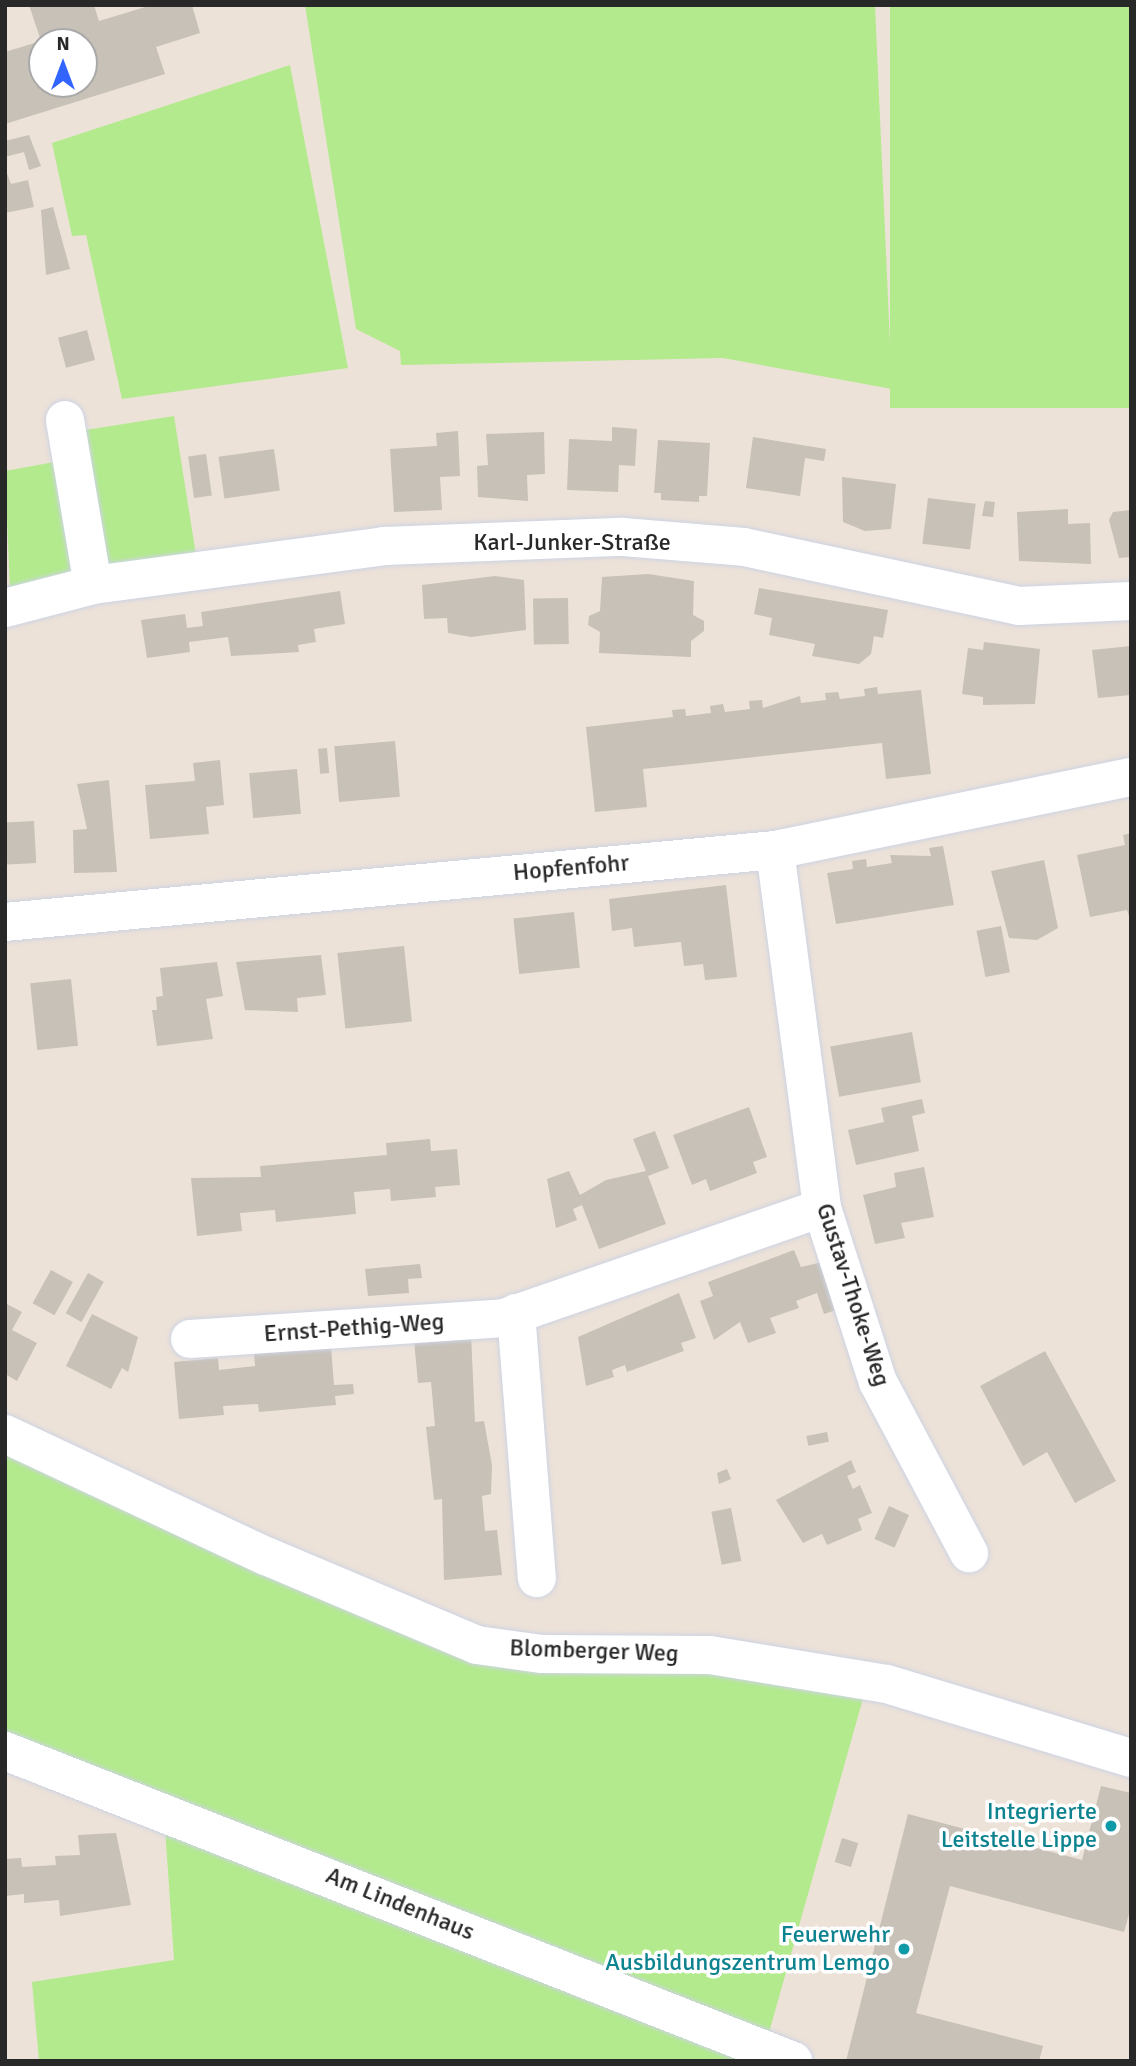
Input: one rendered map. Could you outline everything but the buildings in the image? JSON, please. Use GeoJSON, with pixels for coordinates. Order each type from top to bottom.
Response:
{"type":"FeatureCollection","features":[{"type":"Feature","properties":{"kind":"street"},"geometry":{"type":"LineString","coordinates":[[65,420],[93,585]]}},
{"type":"Feature","properties":{"kind":"street","name":"Karl-Junker-Straße"},"geometry":{"type":"LineString","coordinates":[[5,608],[93,585],[384,546],[623,537],[744,547],[1019,606],[1131,601]]}},
{"type":"Feature","properties":{"kind":"street","name":"Hopfenfohr"},"geometry":{"type":"LineString","coordinates":[[5,922],[775,850],[1131,777]]}},
{"type":"Feature","properties":{"kind":"street","name":"Gustav-Thoke-Weg"},"geometry":{"type":"LineString","coordinates":[[775,850],[822,1208],[878,1382],[969,1553]]}},
{"type":"Feature","properties":{"kind":"street","name":"Ernst-Pethig-Weg"},"geometry":{"type":"LineString","coordinates":[[191,1339],[516,1313],[822,1208]]}},
{"type":"Feature","properties":{"kind":"street"},"geometry":{"type":"LineString","coordinates":[[516,1313],[537,1578]]}},
{"type":"Feature","properties":{"kind":"street","name":"Blomberger Weg"},"geometry":{"type":"LineString","coordinates":[[5,1434],[266,1556],[477,1645],[542,1654],[710,1655],[887,1684],[1131,1758]]}},
{"type":"Feature","properties":{"kind":"street","name":"Am Lindenhaus"},"geometry":{"type":"LineString","coordinates":[[5,1751],[793,2061]]}},
{"type":"Feature","properties":{"kind":"green space"},"geometry":{"type":"Polygon","coordinates":[[[305,5],[875,5],[892,389],[723,358],[401,365],[400,351],[356,329],[305,5]]]}},
{"type":"Feature","properties":{"kind":"green space"},"geometry":{"type":"Polygon","coordinates":[[[890,5],[1131,5],[1131,408],[890,408],[890,5]]]}},
{"type":"Feature","properties":{"kind":"green space"},"geometry":{"type":"Polygon","coordinates":[[[290,65],[348,368],[122,399],[86,235],[72,236],[52,143],[290,65]]]}},
{"type":"Feature","properties":{"kind":"green space"},"geometry":{"type":"Polygon","coordinates":[[[174,416],[197,558],[99,574],[76,431],[174,416]]]}},
{"type":"Feature","properties":{"kind":"green space"},"geometry":{"type":"Polygon","coordinates":[[[60,461],[82,576],[10,590],[5,471],[60,461]]]}},
{"type":"Feature","properties":{"kind":"green space"},"geometry":{"type":"Polygon","coordinates":[[[5,1450],[477,1660],[710,1667],[864,1695],[761,2061],[39,2061],[32,1982],[174,1960],[163,1798],[5,1737],[5,1450]]]}},
{"type":"Feature","properties":{"kind":"place","name":"Integrierte Leitstelle Lippe"},"geometry":{"type":"Point","coordinates":[1111,1826]}},
{"type":"Feature","properties":{"kind":"place","name":"Feuerwehr Ausbildungszentrum Lemgo"},"geometry":{"type":"Point","coordinates":[904,1949]}}]}
